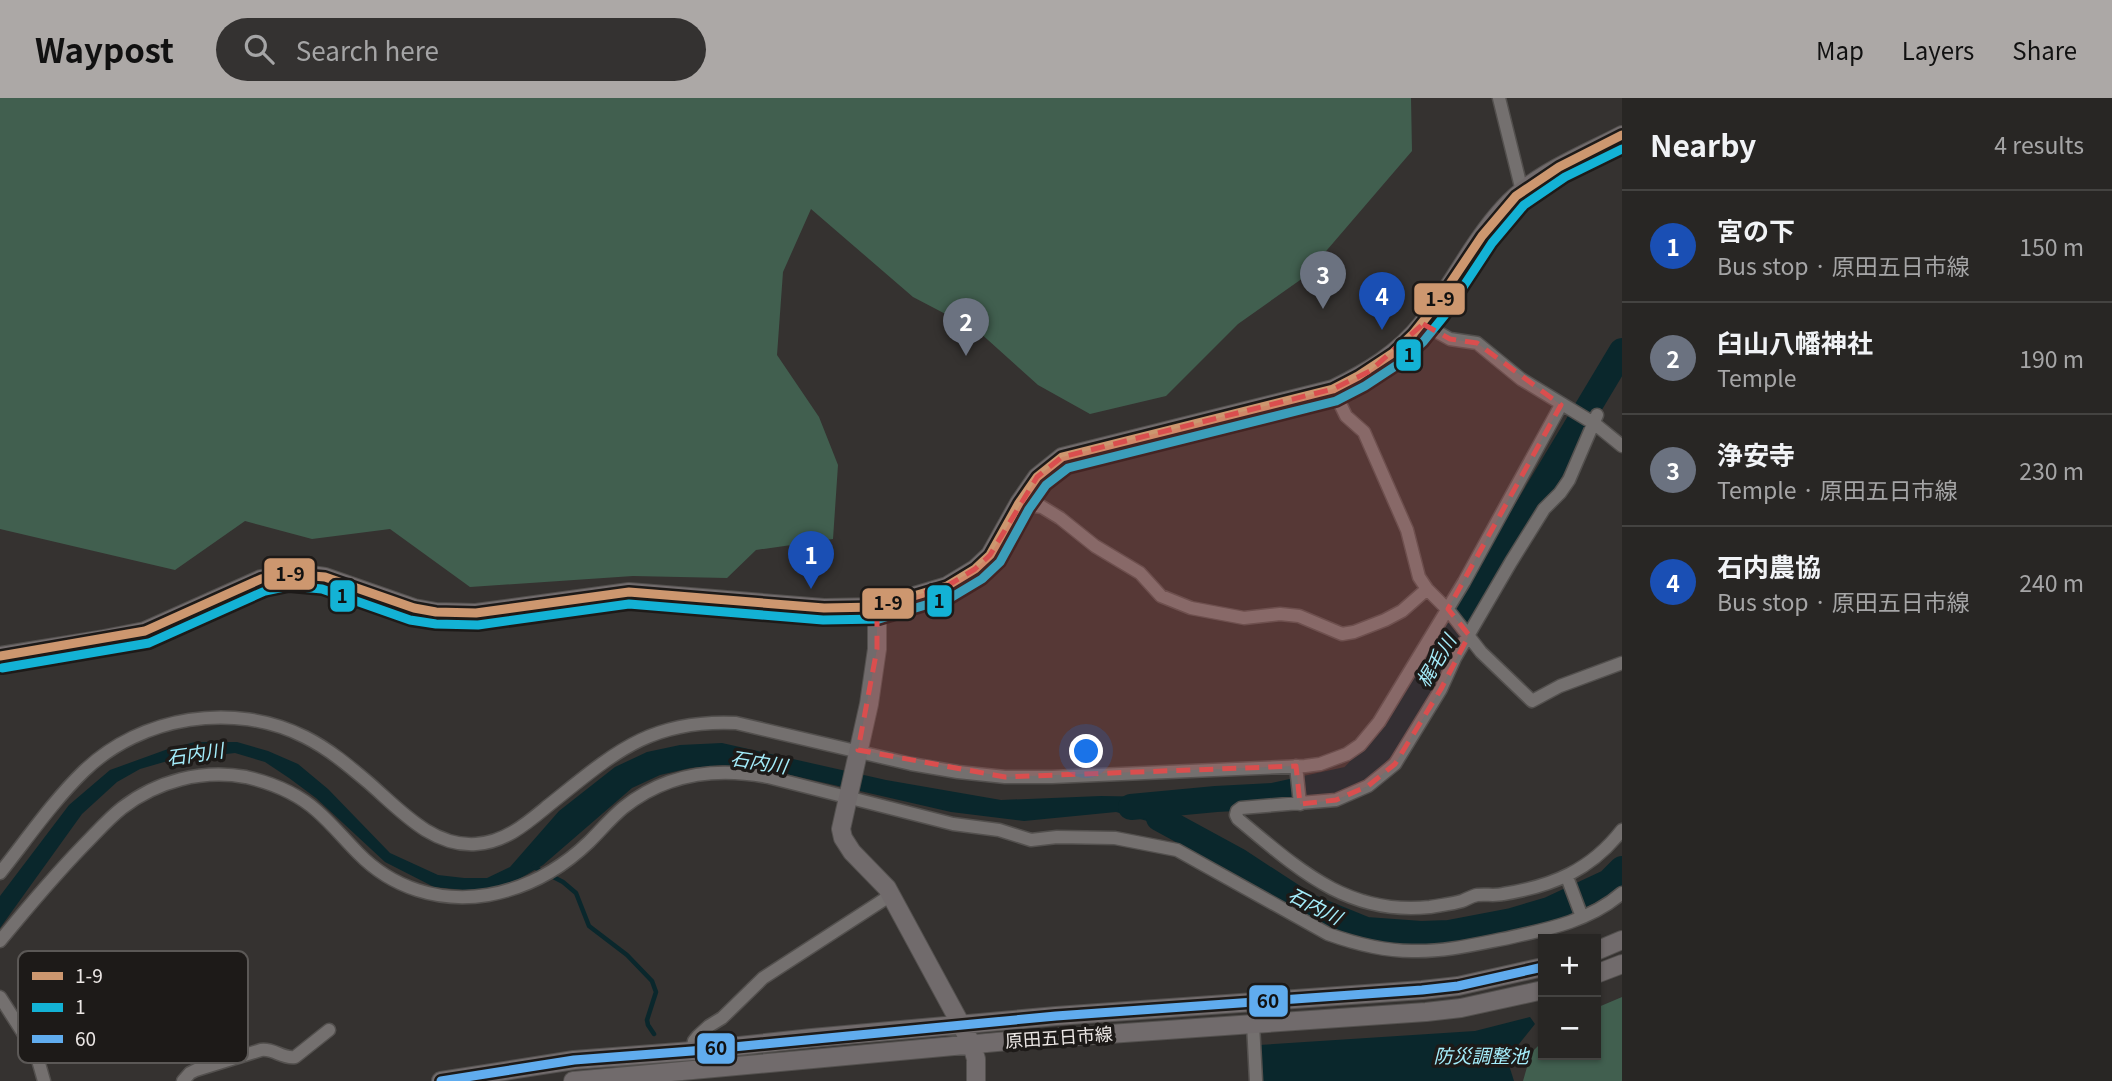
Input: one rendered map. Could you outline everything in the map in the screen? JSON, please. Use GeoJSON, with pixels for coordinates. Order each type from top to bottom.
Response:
{"type":"FeatureCollection","features":[{"type":"Feature","properties":{"kind":"main road"},"geometry":{"type":"LineString","coordinates":[[0,656],[145,631],[261,579],[288,574],[325,578],[414,608],[436,612],[476,613],[629,592],[824,608],[877,607],[947,586],[975,569],[990,555],[1037,477],[1062,457],[1333,389],[1370,372],[1423,324],[1479,241],[1504,208],[1522,191],[1622,135]]}},
{"type":"Feature","properties":{"kind":"main road"},"geometry":{"type":"LineString","coordinates":[[877,607],[877,649],[869,705],[841,829],[852,852],[891,895],[972,1045],[976,1061],[976,1081]]}},
{"type":"Feature","properties":{"kind":"main road"},"geometry":{"type":"LineString","coordinates":[[1601,949],[1622,940]]}},
{"type":"Feature","properties":{"kind":"main road"},"geometry":{"type":"LineString","coordinates":[[1601,972],[1622,964]]}},
{"type":"Feature","properties":{"kind":"main road","name":"原田五日市線"},"geometry":{"type":"LineString","coordinates":[[442,1081],[574,1060],[1056,1016],[1422,990],[1458,986],[1538,968]]}},
{"type":"Feature","properties":{"kind":"main road","name":"原田五日市線"},"geometry":{"type":"LineString","coordinates":[[573,1081],[972,1045],[1449,1009],[1538,991]]}},
{"type":"Feature","properties":{"kind":"street"},"geometry":{"type":"LineString","coordinates":[[1499,98],[1522,191]]}},
{"type":"Feature","properties":{"kind":"street"},"geometry":{"type":"LineString","coordinates":[[1423,324],[1450,339],[1477,343],[1521,379],[1563,406],[1593,420],[1622,446]]}},
{"type":"Feature","properties":{"kind":"street"},"geometry":{"type":"LineString","coordinates":[[1333,389],[1346,416],[1364,432],[1407,530],[1419,577],[1481,652],[1532,701],[1560,685],[1622,663]]}},
{"type":"Feature","properties":{"kind":"street"},"geometry":{"type":"LineString","coordinates":[[0,873],[67,789],[105,753],[151,729],[201,718],[253,720],[279,726],[303,736],[326,748],[347,764],[427,832],[463,844],[488,842],[512,833],[623,748],[666,729],[689,724],[736,723],[946,770],[1005,777],[1296,768],[1334,760],[1348,754],[1370,734],[1448,610],[1563,406]]}},
{"type":"Feature","properties":{"kind":"street"},"geometry":{"type":"LineString","coordinates":[[1593,420],[1569,480],[1544,509],[1468,634],[1441,689],[1395,764],[1368,786],[1345,797],[1319,803],[1241,808],[1236,815],[1238,820],[1312,879],[1333,890],[1380,905],[1429,907],[1478,895],[1503,894],[1567,877],[1601,854],[1622,830]]}},
{"type":"Feature","properties":{"kind":"street"},"geometry":{"type":"LineString","coordinates":[[1019,503],[1042,507],[1096,546],[1140,573],[1161,596],[1191,608],[1244,618],[1280,614],[1299,616],[1342,634],[1354,632],[1402,611],[1427,589]]}},
{"type":"Feature","properties":{"kind":"street"},"geometry":{"type":"LineString","coordinates":[[1296,768],[1300,803]]}},
{"type":"Feature","properties":{"kind":"street"},"geometry":{"type":"LineString","coordinates":[[0,941],[55,874],[120,809],[156,787],[197,776],[218,774],[260,780],[279,787],[315,809],[358,853],[388,878],[425,893],[464,898],[514,889],[555,870],[574,856],[622,809],[650,791],[681,778],[702,773],[747,773],[848,794],[949,823],[999,830],[1031,840],[1057,837],[1115,838],[1177,850],[1320,930],[1355,943],[1382,949],[1429,951],[1466,947],[1548,929],[1597,911],[1622,893]]}},
{"type":"Feature","properties":{"kind":"street"},"geometry":{"type":"LineString","coordinates":[[1567,877],[1582,916]]}},
{"type":"Feature","properties":{"kind":"street"},"geometry":{"type":"LineString","coordinates":[[692,1051],[698,1036],[722,1018],[762,978],[891,895]]}},
{"type":"Feature","properties":{"kind":"street"},"geometry":{"type":"LineString","coordinates":[[0,997],[18,1025]]}},
{"type":"Feature","properties":{"kind":"street"},"geometry":{"type":"LineString","coordinates":[[1253,1024],[1256,1081]]}},
{"type":"Feature","properties":{"kind":"street"},"geometry":{"type":"LineString","coordinates":[[248,1054],[270,1049],[289,1058],[295,1057],[329,1030]]}},
{"type":"Feature","properties":{"kind":"street"},"geometry":{"type":"LineString","coordinates":[[39,1063],[44,1081]]}},
{"type":"Feature","properties":{"kind":"street"},"geometry":{"type":"LineString","coordinates":[[183,1081],[190,1073],[219,1063]]}},
{"type":"Feature","properties":{"kind":"highlighted area"},"geometry":{"type":"Polygon","coordinates":[[[1423,324],[1450,339],[1477,343],[1561,405],[1448,609],[1469,635],[1441,689],[1395,764],[1368,786],[1336,800],[1300,804],[1296,766],[1005,777],[858,750],[877,649],[877,607],[947,586],[975,569],[990,555],[1037,477],[1062,457],[1333,389],[1370,371],[1423,324]]]}},
{"type":"Feature","properties":{"kind":"green space"},"geometry":{"type":"Polygon","coordinates":[[[0,98],[1411,98],[1412,151],[1303,278],[1238,324],[1166,396],[1090,414],[1038,385],[978,331],[913,297],[811,209],[783,272],[777,355],[819,417],[838,465],[833,539],[756,550],[727,578],[633,576],[470,587],[390,529],[312,539],[245,521],[175,570],[0,529],[0,98]]]}},
{"type":"Feature","properties":{"kind":"green space"},"geometry":{"type":"Polygon","coordinates":[[[1622,997],[1622,1081],[1523,1081],[1531,1053],[1538,1046],[1538,1060],[1601,1060],[1601,1006],[1622,997]]]}},
{"type":"Feature","properties":{"kind":"water"},"geometry":{"type":"Polygon","coordinates":[[[195,742],[237,742],[298,764],[328,789],[390,853],[438,875],[464,878],[487,878],[510,867],[559,811],[615,767],[647,752],[680,745],[722,743],[886,780],[1001,800],[1101,796],[1160,797],[1200,847],[1154,823],[1116,812],[1024,821],[951,812],[769,770],[722,765],[690,768],[660,775],[632,788],[543,865],[519,879],[493,888],[465,890],[434,887],[385,862],[316,798],[289,778],[265,762],[235,753],[171,760],[140,769],[117,782],[82,814],[0,928],[0,896],[69,805],[110,770],[195,742]]]}},
{"type":"Feature","properties":{"kind":"water","name":"防災調整池"},"geometry":{"type":"Polygon","coordinates":[[[1530,1017],[1535,1024],[1507,1059],[1514,1081],[1260,1081],[1259,1045],[1475,1031],[1530,1017]]]}},
{"type":"Feature","properties":{"kind":"waterway","name":"梶毛川"},"geometry":{"type":"LineString","coordinates":[[1131,807],[1273,796],[1351,779],[1389,740],[1622,351]]}},
{"type":"Feature","properties":{"kind":"waterway","name":"石内川"},"geometry":{"type":"LineString","coordinates":[[1159,818],[1238,861],[1307,906],[1366,930],[1449,933],[1512,921],[1549,910],[1609,882],[1622,869]]}},
{"type":"Feature","properties":{"kind":"waterway"},"geometry":{"type":"LineString","coordinates":[[534,867],[563,882],[576,893],[589,926],[627,955],[652,981],[656,992],[647,1020],[654,1034]]}},
{"type":"Feature","properties":{"kind":"transit line","name":"1-9"},"geometry":{"type":"LineString","coordinates":[[0,656],[145,631],[261,579],[288,574],[325,577],[414,608],[436,612],[476,613],[629,592],[824,608],[877,607],[947,586],[975,569],[990,555],[1037,477],[1062,457],[1333,389],[1393,353],[1433,309],[1482,236],[1516,196],[1559,167],[1622,135]]}},
{"type":"Feature","properties":{"kind":"transit line","name":"1"},"geometry":{"type":"LineString","coordinates":[[2,668],[149,643],[265,591],[289,586],[322,589],[410,620],[478,625],[629,604],[823,620],[879,619],[952,597],[982,579],[1000,562],[1029,509],[1046,485],[1068,468],[1336,401],[1400,363],[1423,342],[1444,316],[1492,243],[1524,205],[1565,177],[1622,149]]}},
{"type":"Feature","properties":{"kind":"transit line","name":"60"},"geometry":{"type":"LineString","coordinates":[[441,1081],[574,1060],[1056,1016],[1422,990],[1458,986],[1538,968]]}},
{"type":"Feature","properties":{"kind":"place","name":"浄安寺"},"geometry":{"type":"Point","coordinates":[1323,309]}},
{"type":"Feature","properties":{"kind":"place","name":"石内農協"},"geometry":{"type":"Point","coordinates":[1382,330]}},
{"type":"Feature","properties":{"kind":"place","name":"臼山八幡神社"},"geometry":{"type":"Point","coordinates":[966,356]}},
{"type":"Feature","properties":{"kind":"place","name":"宮の下"},"geometry":{"type":"Point","coordinates":[811,589]}}]}
